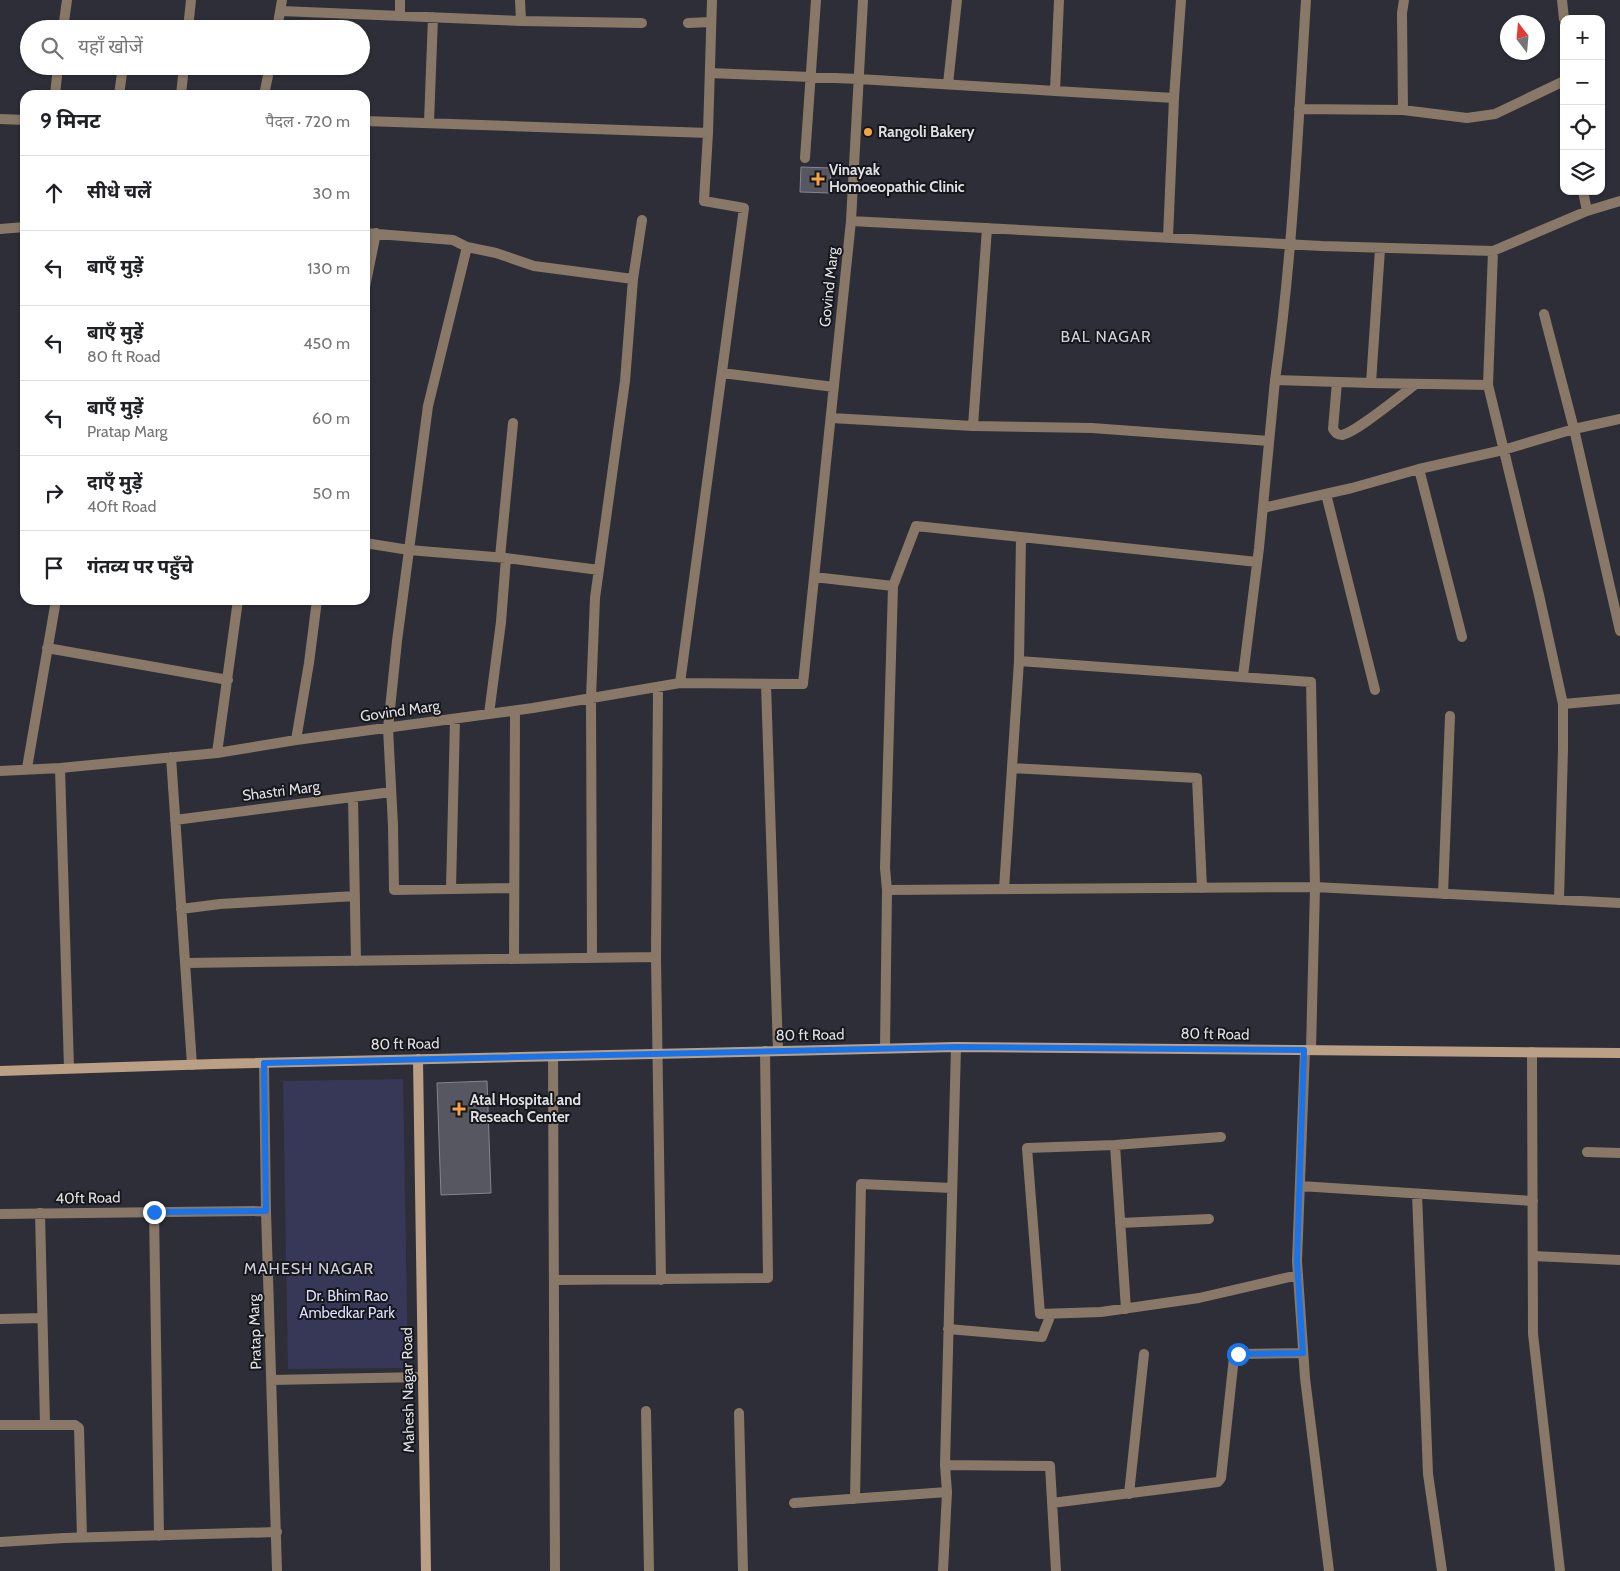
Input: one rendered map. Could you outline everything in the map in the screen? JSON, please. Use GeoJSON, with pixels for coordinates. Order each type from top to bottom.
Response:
{"type":"FeatureCollection","features":[{"type":"Feature","properties":{"kind":"street"},"geometry":{"type":"LineString","coordinates":[[64,20],[66,0]]}},
{"type":"Feature","properties":{"kind":"street"},"geometry":{"type":"LineString","coordinates":[[189,20],[191,0]]}},
{"type":"Feature","properties":{"kind":"street"},"geometry":{"type":"LineString","coordinates":[[278,20],[282,0]]}},
{"type":"Feature","properties":{"kind":"street"},"geometry":{"type":"LineString","coordinates":[[400,0],[400,16]]}},
{"type":"Feature","properties":{"kind":"street"},"geometry":{"type":"LineString","coordinates":[[520,0],[521,21]]}},
{"type":"Feature","properties":{"kind":"street"},"geometry":{"type":"LineString","coordinates":[[680,683],[744,208],[704,201],[712,0]]}},
{"type":"Feature","properties":{"kind":"street"},"geometry":{"type":"LineString","coordinates":[[805,158],[816,0]]}},
{"type":"Feature","properties":{"kind":"street","name":"Govind Marg"},"geometry":{"type":"LineString","coordinates":[[0,770],[60,768],[217,753],[296,740],[515,711],[680,683],[803,684],[851,221],[863,0]]}},
{"type":"Feature","properties":{"kind":"street"},"geometry":{"type":"LineString","coordinates":[[948,84],[957,0]]}},
{"type":"Feature","properties":{"kind":"street"},"geometry":{"type":"LineString","coordinates":[[1055,91],[1059,0]]}},
{"type":"Feature","properties":{"kind":"street"},"geometry":{"type":"LineString","coordinates":[[1168,237],[1174,98],[1181,0]]}},
{"type":"Feature","properties":{"kind":"street"},"geometry":{"type":"LineString","coordinates":[[1243,676],[1263,508],[1274,380],[1282,331],[1306,0]]}},
{"type":"Feature","properties":{"kind":"street"},"geometry":{"type":"LineString","coordinates":[[1404,0],[1402,13],[1404,110]]}},
{"type":"Feature","properties":{"kind":"street"},"geometry":{"type":"LineString","coordinates":[[1562,0],[1564,15]]}},
{"type":"Feature","properties":{"kind":"street"},"geometry":{"type":"LineString","coordinates":[[280,11],[521,21],[642,23]]}},
{"type":"Feature","properties":{"kind":"street"},"geometry":{"type":"LineString","coordinates":[[429,122],[433,17]]}},
{"type":"Feature","properties":{"kind":"street"},"geometry":{"type":"LineString","coordinates":[[688,23],[712,22]]}},
{"type":"Feature","properties":{"kind":"street"},"geometry":{"type":"LineString","coordinates":[[710,73],[859,79],[1174,98]]}},
{"type":"Feature","properties":{"kind":"street"},"geometry":{"type":"LineString","coordinates":[[56,90],[57,75]]}},
{"type":"Feature","properties":{"kind":"street"},"geometry":{"type":"LineString","coordinates":[[120,90],[122,75]]}},
{"type":"Feature","properties":{"kind":"street"},"geometry":{"type":"LineString","coordinates":[[182,90],[183,75]]}},
{"type":"Feature","properties":{"kind":"street"},"geometry":{"type":"LineString","coordinates":[[265,90],[268,75]]}},
{"type":"Feature","properties":{"kind":"street"},"geometry":{"type":"LineString","coordinates":[[1299,110],[1404,110],[1467,118],[1495,114],[1560,83]]}},
{"type":"Feature","properties":{"kind":"street"},"geometry":{"type":"LineString","coordinates":[[0,119],[20,120]]}},
{"type":"Feature","properties":{"kind":"street"},"geometry":{"type":"LineString","coordinates":[[370,121],[708,133]]}},
{"type":"Feature","properties":{"kind":"street"},"geometry":{"type":"LineString","coordinates":[[1584,195],[1587,212]]}},
{"type":"Feature","properties":{"kind":"street"},"geometry":{"type":"LineString","coordinates":[[851,221],[1380,249],[1493,251],[1587,212],[1620,201]]}},
{"type":"Feature","properties":{"kind":"street"},"geometry":{"type":"LineString","coordinates":[[592,958],[591,698],[595,598],[625,381],[633,279],[642,220]]}},
{"type":"Feature","properties":{"kind":"street"},"geometry":{"type":"LineString","coordinates":[[0,229],[20,228]]}},
{"type":"Feature","properties":{"kind":"street"},"geometry":{"type":"LineString","coordinates":[[972,426],[987,228]]}},
{"type":"Feature","properties":{"kind":"street"},"geometry":{"type":"LineString","coordinates":[[370,233],[453,240],[467,247],[496,253],[534,266],[633,279]]}},
{"type":"Feature","properties":{"kind":"street"},"geometry":{"type":"LineString","coordinates":[[370,263],[376,234]]}},
{"type":"Feature","properties":{"kind":"street"},"geometry":{"type":"LineString","coordinates":[[467,247],[428,406],[388,728],[394,890],[514,888]]}},
{"type":"Feature","properties":{"kind":"street"},"geometry":{"type":"LineString","coordinates":[[1371,383],[1380,249]]}},
{"type":"Feature","properties":{"kind":"street"},"geometry":{"type":"LineString","coordinates":[[1493,251],[1488,385],[1502,450],[1539,595],[1563,704],[1559,900]]}},
{"type":"Feature","properties":{"kind":"street"},"geometry":{"type":"LineString","coordinates":[[1544,314],[1574,430],[1620,631]]}},
{"type":"Feature","properties":{"kind":"street"},"geometry":{"type":"LineString","coordinates":[[722,374],[834,387]]}},
{"type":"Feature","properties":{"kind":"street"},"geometry":{"type":"LineString","coordinates":[[1274,380],[1488,385]]}},
{"type":"Feature","properties":{"kind":"street"},"geometry":{"type":"LineString","coordinates":[[1337,382],[1333,429],[1336,434],[1340,435],[1360,426],[1416,384]]}},
{"type":"Feature","properties":{"kind":"street"},"geometry":{"type":"LineString","coordinates":[[831,418],[972,426],[1092,428],[1269,441]]}},
{"type":"Feature","properties":{"kind":"street"},"geometry":{"type":"LineString","coordinates":[[1263,508],[1326,494],[1620,419]]}},
{"type":"Feature","properties":{"kind":"street"},"geometry":{"type":"LineString","coordinates":[[489,714],[501,622],[503,557],[513,423]]}},
{"type":"Feature","properties":{"kind":"street"},"geometry":{"type":"LineString","coordinates":[[1418,470],[1462,637]]}},
{"type":"Feature","properties":{"kind":"street"},"geometry":{"type":"LineString","coordinates":[[1326,494],[1375,690]]}},
{"type":"Feature","properties":{"kind":"street"},"geometry":{"type":"LineString","coordinates":[[885,1048],[887,890],[885,868],[893,586],[916,526],[1257,562]]}},
{"type":"Feature","properties":{"kind":"street"},"geometry":{"type":"LineString","coordinates":[[1004,889],[1019,661],[1021,537]]}},
{"type":"Feature","properties":{"kind":"street"},"geometry":{"type":"LineString","coordinates":[[370,545],[409,550],[503,557],[599,570]]}},
{"type":"Feature","properties":{"kind":"street"},"geometry":{"type":"LineString","coordinates":[[814,577],[893,586]]}},
{"type":"Feature","properties":{"kind":"street"},"geometry":{"type":"LineString","coordinates":[[27,768],[55,605]]}},
{"type":"Feature","properties":{"kind":"street"},"geometry":{"type":"LineString","coordinates":[[217,753],[237,605]]}},
{"type":"Feature","properties":{"kind":"street"},"geometry":{"type":"LineString","coordinates":[[296,740],[316,605]]}},
{"type":"Feature","properties":{"kind":"street"},"geometry":{"type":"LineString","coordinates":[[47,648],[228,680]]}},
{"type":"Feature","properties":{"kind":"street"},"geometry":{"type":"LineString","coordinates":[[1019,661],[1311,682],[1315,887],[1300,1186],[1298,1275],[1305,1378],[1329,1571]]}},
{"type":"Feature","properties":{"kind":"street"},"geometry":{"type":"LineString","coordinates":[[766,684],[778,1051]]}},
{"type":"Feature","properties":{"kind":"street"},"geometry":{"type":"LineString","coordinates":[[658,687],[656,958],[661,1280]]}},
{"type":"Feature","properties":{"kind":"street"},"geometry":{"type":"LineString","coordinates":[[1563,704],[1620,699]]}},
{"type":"Feature","properties":{"kind":"street"},"geometry":{"type":"LineString","coordinates":[[514,959],[515,711]]}},
{"type":"Feature","properties":{"kind":"street"},"geometry":{"type":"LineString","coordinates":[[1443,894],[1450,716]]}},
{"type":"Feature","properties":{"kind":"street"},"geometry":{"type":"LineString","coordinates":[[451,889],[455,719]]}},
{"type":"Feature","properties":{"kind":"street"},"geometry":{"type":"LineString","coordinates":[[171,757],[192,1065]]}},
{"type":"Feature","properties":{"kind":"street"},"geometry":{"type":"LineString","coordinates":[[60,768],[69,1068]]}},
{"type":"Feature","properties":{"kind":"street"},"geometry":{"type":"LineString","coordinates":[[1012,768],[1197,778],[1202,888]]}},
{"type":"Feature","properties":{"kind":"street","name":"Shastri Marg"},"geometry":{"type":"LineString","coordinates":[[175,820],[391,792]]}},
{"type":"Feature","properties":{"kind":"street"},"geometry":{"type":"LineString","coordinates":[[353,797],[356,961]]}},
{"type":"Feature","properties":{"kind":"street"},"geometry":{"type":"LineString","coordinates":[[887,890],[1315,887],[1620,903]]}},
{"type":"Feature","properties":{"kind":"street"},"geometry":{"type":"LineString","coordinates":[[181,908],[355,896]]}},
{"type":"Feature","properties":{"kind":"street"},"geometry":{"type":"LineString","coordinates":[[185,963],[656,958]]}},
{"type":"Feature","properties":{"kind":"street"},"geometry":{"type":"LineString","coordinates":[[943,1571],[947,1492],[945,1465],[956,1047]]}},
{"type":"Feature","properties":{"kind":"street","name":"80 ft Road"},"geometry":{"type":"LineString","coordinates":[[0,1071],[418,1059],[956,1047],[1620,1053]]}},
{"type":"Feature","properties":{"kind":"street"},"geometry":{"type":"LineString","coordinates":[[555,1280],[768,1278],[765,1051]]}},
{"type":"Feature","properties":{"kind":"street"},"geometry":{"type":"LineString","coordinates":[[1532,1052],[1533,1334],[1560,1571]]}},
{"type":"Feature","properties":{"kind":"street"},"geometry":{"type":"LineString","coordinates":[[553,1057],[555,1571]]}},
{"type":"Feature","properties":{"kind":"street","name":"Mahesh Nagar Road"},"geometry":{"type":"LineString","coordinates":[[418,1059],[426,1571]]}},
{"type":"Feature","properties":{"kind":"street","name":"Pratap Marg"},"geometry":{"type":"LineString","coordinates":[[264,1063],[266,1211],[277,1571]]}},
{"type":"Feature","properties":{"kind":"street"},"geometry":{"type":"LineString","coordinates":[[1221,1137],[1115,1145],[1027,1148],[1040,1314],[1101,1312],[1199,1298],[1298,1275]]}},
{"type":"Feature","properties":{"kind":"street"},"geometry":{"type":"LineString","coordinates":[[1115,1145],[1126,1309]]}},
{"type":"Feature","properties":{"kind":"street"},"geometry":{"type":"LineString","coordinates":[[1587,1152],[1620,1153]]}},
{"type":"Feature","properties":{"kind":"street"},"geometry":{"type":"LineString","coordinates":[[855,1499],[861,1184],[952,1188]]}},
{"type":"Feature","properties":{"kind":"street"},"geometry":{"type":"LineString","coordinates":[[1300,1186],[1533,1201]]}},
{"type":"Feature","properties":{"kind":"street"},"geometry":{"type":"LineString","coordinates":[[1416,1194],[1428,1474],[1442,1571]]}},
{"type":"Feature","properties":{"kind":"street","name":"40ft Road"},"geometry":{"type":"LineString","coordinates":[[0,1214],[266,1211]]}},
{"type":"Feature","properties":{"kind":"street"},"geometry":{"type":"LineString","coordinates":[[154,1212],[159,1536]]}},
{"type":"Feature","properties":{"kind":"street"},"geometry":{"type":"LineString","coordinates":[[40,1213],[45,1424]]}},
{"type":"Feature","properties":{"kind":"street"},"geometry":{"type":"LineString","coordinates":[[1120,1222],[1209,1219]]}},
{"type":"Feature","properties":{"kind":"street"},"geometry":{"type":"LineString","coordinates":[[1533,1256],[1620,1260]]}},
{"type":"Feature","properties":{"kind":"street"},"geometry":{"type":"LineString","coordinates":[[948,1329],[1042,1337],[1051,1314]]}},
{"type":"Feature","properties":{"kind":"street"},"geometry":{"type":"LineString","coordinates":[[0,1319],[41,1318]]}},
{"type":"Feature","properties":{"kind":"street"},"geometry":{"type":"LineString","coordinates":[[1052,1503],[1218,1482],[1221,1478],[1234,1356],[1238,1354],[1303,1353]]}},
{"type":"Feature","properties":{"kind":"street"},"geometry":{"type":"LineString","coordinates":[[1129,1494],[1144,1354]]}},
{"type":"Feature","properties":{"kind":"street"},"geometry":{"type":"LineString","coordinates":[[271,1380],[423,1377]]}},
{"type":"Feature","properties":{"kind":"street"},"geometry":{"type":"LineString","coordinates":[[646,1411],[649,1571]]}},
{"type":"Feature","properties":{"kind":"street"},"geometry":{"type":"LineString","coordinates":[[739,1413],[743,1571]]}},
{"type":"Feature","properties":{"kind":"street"},"geometry":{"type":"LineString","coordinates":[[0,1425],[76,1425],[79,1428],[82,1537]]}},
{"type":"Feature","properties":{"kind":"street"},"geometry":{"type":"LineString","coordinates":[[945,1465],[1050,1466],[1056,1571]]}},
{"type":"Feature","properties":{"kind":"street"},"geometry":{"type":"LineString","coordinates":[[794,1502],[947,1492]]}},
{"type":"Feature","properties":{"kind":"street"},"geometry":{"type":"LineString","coordinates":[[0,1542],[82,1537],[277,1532]]}},
{"type":"Feature","properties":{"kind":"green space","name":"Dr. Bhim Rao Ambedkar Park"},"geometry":{"type":"Polygon","coordinates":[[[403,1079],[408,1368],[288,1369],[283,1081],[403,1079]]]}},
{"type":"Feature","properties":{"kind":"building"},"geometry":{"type":"Polygon","coordinates":[[[801,167],[831,168],[830,193],[800,192],[801,167]]]}},
{"type":"Feature","properties":{"kind":"building"},"geometry":{"type":"Polygon","coordinates":[[[487,1081],[491,1193],[441,1195],[437,1083],[487,1081]]]}},
{"type":"Feature","properties":{"kind":"place","name":"Rangoli Bakery"},"geometry":{"type":"Point","coordinates":[868,132]}},
{"type":"Feature","properties":{"kind":"place","name":"Vinayak Homoeopathic Clinic"},"geometry":{"type":"Point","coordinates":[818,179]}},
{"type":"Feature","properties":{"kind":"place","name":"Atal Hospital and Reseach Center"},"geometry":{"type":"Point","coordinates":[459,1109]}},
{"type":"Feature","properties":{"kind":"district","name":"BAL NAGAR"},"geometry":{"type":"Point","coordinates":[1106,336]}},
{"type":"Feature","properties":{"kind":"district","name":"MAHESH NAGAR"},"geometry":{"type":"Point","coordinates":[309,1268]}},
{"type":"Feature","properties":{"kind":"route"},"geometry":{"type":"LineString","coordinates":[[154,1212],[266,1211],[264,1063],[956,1047],[1304,1050],[1297,1261],[1303,1353],[1238,1354]]}}]}
